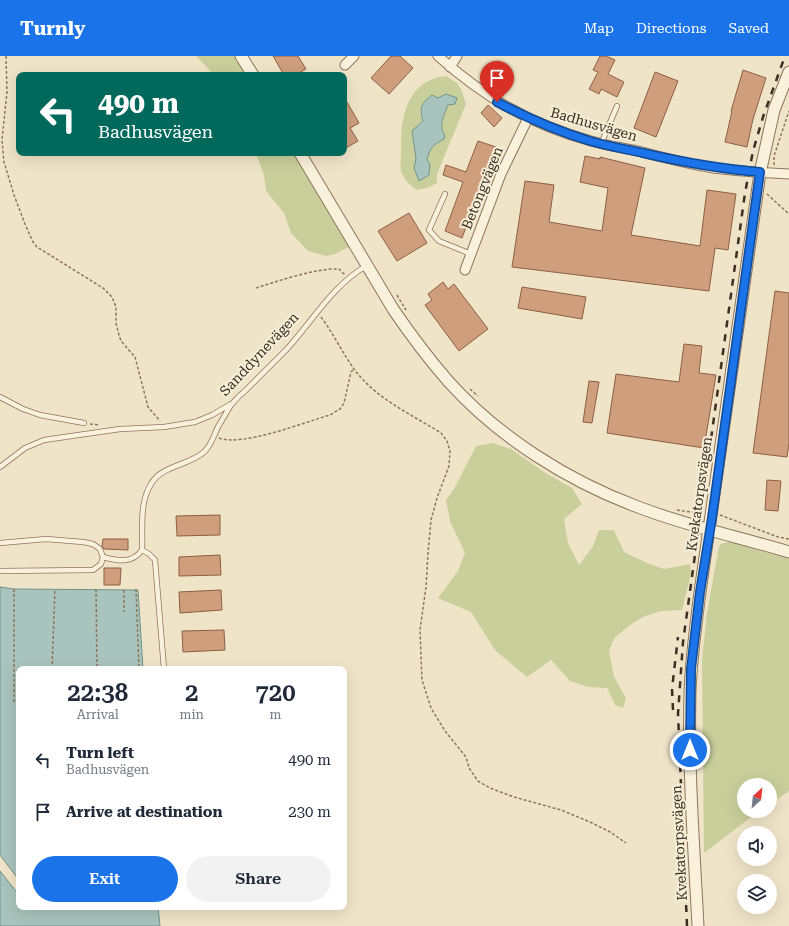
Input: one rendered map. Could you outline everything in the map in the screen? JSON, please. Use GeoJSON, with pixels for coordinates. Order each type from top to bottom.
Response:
{"type":"FeatureCollection","features":[{"type":"Feature","properties":{"kind":"street"},"geometry":{"type":"LineString","coordinates":[[241,56],[251,72]]}},
{"type":"Feature","properties":{"kind":"street"},"geometry":{"type":"LineString","coordinates":[[345,65],[354,56]]}},
{"type":"Feature","properties":{"kind":"street","name":"Badhusvägen"},"geometry":{"type":"LineString","coordinates":[[438,56],[471,84],[497,102],[556,130],[601,144],[713,168],[789,174]]}},
{"type":"Feature","properties":{"kind":"street"},"geometry":{"type":"LineString","coordinates":[[450,67],[457,56]]}},
{"type":"Feature","properties":{"kind":"street","name":"Kvekatorpsvägen"},"geometry":{"type":"LineString","coordinates":[[698,926],[690,750],[690,691],[700,592],[760,172],[774,110],[789,72]]}},
{"type":"Feature","properties":{"kind":"street","name":"Betongvägen"},"geometry":{"type":"LineString","coordinates":[[465,270],[501,174],[528,118]]}},
{"type":"Feature","properties":{"kind":"street"},"geometry":{"type":"LineString","coordinates":[[302,156],[394,309],[449,382],[500,430],[545,461],[584,484],[639,508],[789,552]]}},
{"type":"Feature","properties":{"kind":"lane"},"geometry":{"type":"LineString","coordinates":[[601,144],[617,106]]}},
{"type":"Feature","properties":{"kind":"lane"},"geometry":{"type":"LineString","coordinates":[[445,194],[430,230],[439,241],[472,254]]}},
{"type":"Feature","properties":{"kind":"lane","name":"Sanddynevägen"},"geometry":{"type":"LineString","coordinates":[[142,550],[144,504],[148,489],[152,482],[157,476],[165,471],[204,452],[215,436],[218,426],[232,404],[286,350],[317,312],[348,278],[367,265]]}},
{"type":"Feature","properties":{"kind":"lane"},"geometry":{"type":"LineString","coordinates":[[0,397],[23,409],[40,415],[84,423]]}},
{"type":"Feature","properties":{"kind":"lane"},"geometry":{"type":"LineString","coordinates":[[0,467],[25,448],[44,440],[101,431],[164,427],[195,422],[232,404]]}},
{"type":"Feature","properties":{"kind":"lane"},"geometry":{"type":"LineString","coordinates":[[0,543],[46,539],[84,542],[93,544],[100,549],[103,557],[101,564],[93,570],[0,570]]}},
{"type":"Feature","properties":{"kind":"lane"},"geometry":{"type":"LineString","coordinates":[[103,557],[115,560],[130,560],[138,555],[142,550],[155,560],[164,666]]}},
{"type":"Feature","properties":{"kind":"path"},"geometry":{"type":"LineString","coordinates":[[6,56],[7,92],[2,149],[7,173],[25,224],[33,242],[37,247],[103,288],[112,297],[116,307],[116,323],[121,341],[135,357],[148,407],[164,427]]}},
{"type":"Feature","properties":{"kind":"path"},"geometry":{"type":"LineString","coordinates":[[774,165],[774,156],[789,111]]}},
{"type":"Feature","properties":{"kind":"path"},"geometry":{"type":"LineString","coordinates":[[757,192],[766,194],[789,214]]}},
{"type":"Feature","properties":{"kind":"path"},"geometry":{"type":"LineString","coordinates":[[256,288],[286,279],[335,269],[339,269],[348,278]]}},
{"type":"Feature","properties":{"kind":"path"},"geometry":{"type":"LineString","coordinates":[[395,293],[406,311]]}},
{"type":"Feature","properties":{"kind":"path"},"geometry":{"type":"LineString","coordinates":[[317,312],[354,369],[383,398],[441,433],[447,441],[450,451],[450,466],[437,498],[431,520],[426,588],[420,630],[422,680],[431,708],[445,731],[466,757],[469,768],[478,781],[490,788],[514,797],[561,810],[590,822],[610,832],[626,843]]}},
{"type":"Feature","properties":{"kind":"path"},"geometry":{"type":"LineString","coordinates":[[215,436],[220,439],[238,440],[254,437],[330,414],[340,409],[344,403],[351,372],[354,369]]}},
{"type":"Feature","properties":{"kind":"path"},"geometry":{"type":"LineString","coordinates":[[470,389],[480,399]]}},
{"type":"Feature","properties":{"kind":"path"},"geometry":{"type":"LineString","coordinates":[[84,423],[100,425],[101,431]]}},
{"type":"Feature","properties":{"kind":"path"},"geometry":{"type":"LineString","coordinates":[[14,589],[14,703]]}},
{"type":"Feature","properties":{"kind":"path"},"geometry":{"type":"LineString","coordinates":[[96,589],[97,666]]}},
{"type":"Feature","properties":{"kind":"path"},"geometry":{"type":"LineString","coordinates":[[136,589],[139,666]]}},
{"type":"Feature","properties":{"kind":"path"},"geometry":{"type":"LineString","coordinates":[[52,666],[55,590]]}},
{"type":"Feature","properties":{"kind":"path"},"geometry":{"type":"LineString","coordinates":[[124,590],[124,612]]}},
{"type":"Feature","properties":{"kind":"green space"},"geometry":{"type":"Polygon","coordinates":[[[196,56],[235,56],[245,72],[211,72],[196,56]]]}},
{"type":"Feature","properties":{"kind":"green space"},"geometry":{"type":"Polygon","coordinates":[[[446,76],[457,83],[461,89],[466,104],[437,174],[437,183],[427,188],[417,190],[405,179],[401,171],[402,127],[408,103],[414,93],[422,85],[433,79],[446,76]],[[446,94],[438,98],[432,95],[424,102],[420,112],[423,121],[412,131],[416,158],[414,168],[419,181],[429,175],[430,165],[427,160],[428,155],[433,147],[444,139],[445,136],[442,128],[443,116],[448,104],[455,104],[457,99],[446,94]]]}},
{"type":"Feature","properties":{"kind":"green space"},"geometry":{"type":"Polygon","coordinates":[[[257,156],[296,156],[349,247],[335,254],[326,256],[308,251],[291,233],[284,213],[266,191],[264,175],[257,156]]]}},
{"type":"Feature","properties":{"kind":"green space"},"geometry":{"type":"Polygon","coordinates":[[[493,443],[511,449],[544,472],[572,488],[582,504],[564,519],[568,543],[579,565],[593,546],[599,530],[614,530],[624,552],[647,563],[664,569],[690,564],[691,574],[682,610],[661,611],[645,616],[615,637],[609,650],[614,677],[626,698],[623,708],[615,705],[607,688],[588,687],[570,681],[551,660],[527,677],[495,650],[471,612],[438,598],[458,571],[465,553],[450,521],[446,500],[454,489],[476,446],[493,443]]]}},
{"type":"Feature","properties":{"kind":"green space"},"geometry":{"type":"Polygon","coordinates":[[[729,542],[789,559],[789,791],[777,799],[777,778],[737,778],[737,818],[750,818],[739,826],[737,826],[737,828],[704,853],[702,660],[707,613],[719,546],[723,543],[729,542]]]}},
{"type":"Feature","properties":{"kind":"water"},"geometry":{"type":"Polygon","coordinates":[[[446,94],[457,98],[455,104],[448,105],[443,117],[442,128],[445,136],[444,139],[433,146],[428,155],[427,160],[430,164],[429,175],[419,181],[414,168],[416,158],[412,131],[423,121],[421,109],[423,103],[432,95],[438,98],[446,94]]]}},
{"type":"Feature","properties":{"kind":"water"},"geometry":{"type":"Polygon","coordinates":[[[0,587],[14,589],[138,590],[143,666],[16,666],[16,876],[0,855],[0,587]]]}},
{"type":"Feature","properties":{"kind":"water"},"geometry":{"type":"Polygon","coordinates":[[[0,871],[16,891],[16,910],[158,910],[160,926],[0,926],[0,871]]]}},
{"type":"Feature","properties":{"kind":"building"},"geometry":{"type":"Polygon","coordinates":[[[273,56],[298,56],[306,69],[300,72],[282,72],[273,56]]]}},
{"type":"Feature","properties":{"kind":"building"},"geometry":{"type":"Polygon","coordinates":[[[391,56],[400,56],[413,68],[389,94],[371,78],[391,56]]]}},
{"type":"Feature","properties":{"kind":"building"},"geometry":{"type":"Polygon","coordinates":[[[600,56],[606,56],[615,60],[608,74],[624,82],[617,97],[601,89],[599,94],[589,89],[598,72],[593,70],[600,56]]]}},
{"type":"Feature","properties":{"kind":"building"},"geometry":{"type":"Polygon","coordinates":[[[743,70],[766,78],[753,119],[747,147],[725,142],[731,111],[743,70]]]}},
{"type":"Feature","properties":{"kind":"building"},"geometry":{"type":"Polygon","coordinates":[[[655,72],[678,81],[656,137],[634,128],[655,72]]]}},
{"type":"Feature","properties":{"kind":"building"},"geometry":{"type":"Polygon","coordinates":[[[347,102],[359,123],[350,128],[358,141],[347,147],[347,102]]]}},
{"type":"Feature","properties":{"kind":"building"},"geometry":{"type":"Polygon","coordinates":[[[488,105],[502,118],[494,127],[481,113],[488,105]]]}},
{"type":"Feature","properties":{"kind":"building"},"geometry":{"type":"Polygon","coordinates":[[[478,141],[496,147],[462,238],[445,231],[463,182],[443,175],[446,165],[466,172],[478,141]]]}},
{"type":"Feature","properties":{"kind":"building"},"geometry":{"type":"Polygon","coordinates":[[[585,156],[600,159],[600,157],[645,168],[631,235],[700,246],[707,190],[736,194],[728,250],[715,248],[709,291],[512,267],[525,181],[554,185],[549,222],[602,231],[608,188],[580,182],[585,156]]]}},
{"type":"Feature","properties":{"kind":"building"},"geometry":{"type":"Polygon","coordinates":[[[409,213],[427,243],[397,261],[378,231],[409,213]]]}},
{"type":"Feature","properties":{"kind":"building"},"geometry":{"type":"Polygon","coordinates":[[[443,282],[448,289],[454,284],[488,329],[459,351],[425,305],[432,300],[428,294],[443,282]]]}},
{"type":"Feature","properties":{"kind":"building"},"geometry":{"type":"Polygon","coordinates":[[[522,287],[586,297],[582,319],[518,308],[522,287]]]}},
{"type":"Feature","properties":{"kind":"building"},"geometry":{"type":"Polygon","coordinates":[[[775,291],[789,293],[789,443],[787,457],[753,453],[775,291]]]}},
{"type":"Feature","properties":{"kind":"building"},"geometry":{"type":"Polygon","coordinates":[[[684,344],[702,346],[699,373],[716,375],[704,448],[607,433],[616,374],[679,382],[684,344]]]}},
{"type":"Feature","properties":{"kind":"building"},"geometry":{"type":"Polygon","coordinates":[[[589,381],[599,382],[592,423],[583,422],[589,381]]]}},
{"type":"Feature","properties":{"kind":"building"},"geometry":{"type":"Polygon","coordinates":[[[767,480],[781,481],[778,511],[765,510],[767,480]]]}},
{"type":"Feature","properties":{"kind":"building"},"geometry":{"type":"Polygon","coordinates":[[[220,515],[220,535],[177,536],[176,516],[220,515]]]}},
{"type":"Feature","properties":{"kind":"building"},"geometry":{"type":"Polygon","coordinates":[[[103,539],[128,539],[128,550],[104,549],[102,546],[103,539]]]}},
{"type":"Feature","properties":{"kind":"building"},"geometry":{"type":"Polygon","coordinates":[[[220,555],[221,575],[179,576],[179,557],[220,555]]]}},
{"type":"Feature","properties":{"kind":"building"},"geometry":{"type":"Polygon","coordinates":[[[104,568],[121,568],[120,585],[104,585],[104,568]]]}},
{"type":"Feature","properties":{"kind":"building"},"geometry":{"type":"Polygon","coordinates":[[[221,590],[222,610],[180,613],[179,592],[221,590]]]}},
{"type":"Feature","properties":{"kind":"building"},"geometry":{"type":"Polygon","coordinates":[[[224,630],[225,650],[183,652],[182,631],[224,630]]]}},
{"type":"Feature","properties":{"kind":"railway"},"geometry":{"type":"LineString","coordinates":[[687,926],[678,714],[683,642],[745,193],[753,151],[763,117],[785,56]]}},
{"type":"Feature","properties":{"kind":"railway"},"geometry":{"type":"LineString","coordinates":[[673,710],[672,689],[678,637]]}},
{"type":"Feature","properties":{"kind":"route"},"geometry":{"type":"LineString","coordinates":[[497,102],[556,130],[601,144],[713,168],[760,172],[712,518],[700,592],[691,669],[690,750]]}}]}
